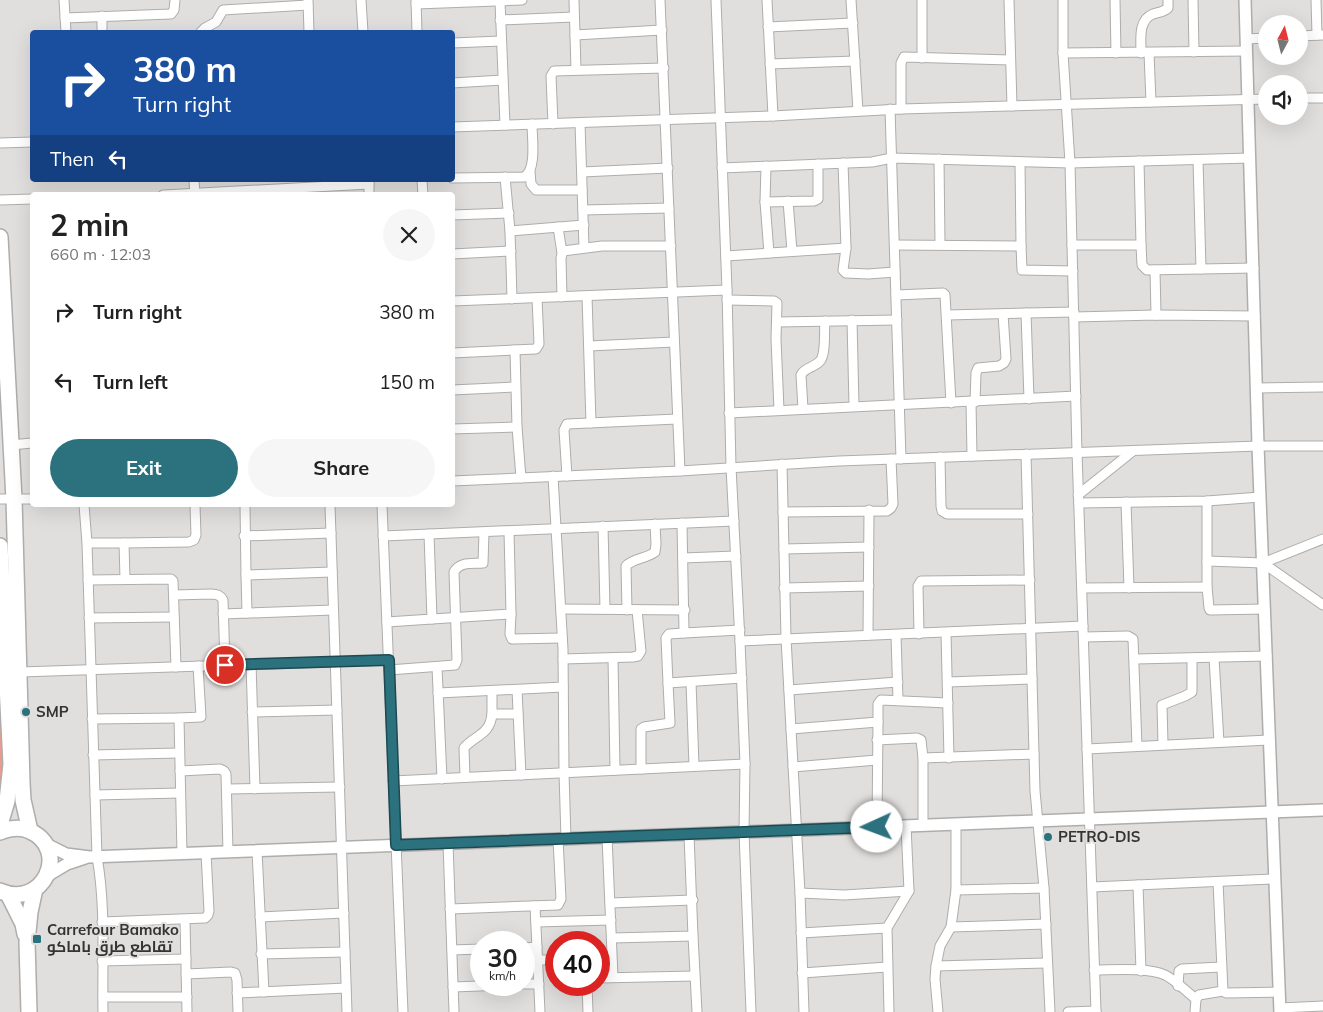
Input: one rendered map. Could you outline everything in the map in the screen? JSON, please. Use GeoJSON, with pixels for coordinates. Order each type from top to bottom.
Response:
{"type":"FeatureCollection","features":[{"type":"Feature","properties":{"kind":"highway"},"geometry":{"type":"LineString","coordinates":[[0,236],[11,445],[7,499],[20,672],[23,800],[30,831]]}},
{"type":"Feature","properties":{"kind":"highway"},"geometry":{"type":"LineString","coordinates":[[0,546],[5,724],[10,776],[7,801],[0,825]]}},
{"type":"Feature","properties":{"kind":"highway"},"geometry":{"type":"LineString","coordinates":[[0,832],[15,828],[30,831],[44,843],[50,857],[46,876],[35,889],[30,912],[27,942],[29,1012]]}},
{"type":"Feature","properties":{"kind":"highway"},"geometry":{"type":"LineString","coordinates":[[4,892],[22,894],[35,889]]}},
{"type":"Feature","properties":{"kind":"highway"},"geometry":{"type":"LineString","coordinates":[[4,892],[23,924],[27,942]]}},
{"type":"Feature","properties":{"kind":"street"},"geometry":{"type":"LineString","coordinates":[[64,0],[66,30]]}},
{"type":"Feature","properties":{"kind":"street"},"geometry":{"type":"LineString","coordinates":[[65,18],[171,14],[174,10],[175,0]]}},
{"type":"Feature","properties":{"kind":"street"},"geometry":{"type":"LineString","coordinates":[[203,30],[216,22],[223,10],[222,0]]}},
{"type":"Feature","properties":{"kind":"street"},"geometry":{"type":"LineString","coordinates":[[361,0],[363,30]]}},
{"type":"Feature","properties":{"kind":"street"},"geometry":{"type":"LineString","coordinates":[[417,30],[416,2],[522,0]]}},
{"type":"Feature","properties":{"kind":"street"},"geometry":{"type":"LineString","coordinates":[[574,0],[576,70]]}},
{"type":"Feature","properties":{"kind":"street"},"geometry":{"type":"LineString","coordinates":[[660,0],[680,471]]}},
{"type":"Feature","properties":{"kind":"street"},"geometry":{"type":"LineString","coordinates":[[716,0],[726,256],[730,467],[740,630],[745,764],[744,832],[751,1012]]}},
{"type":"Feature","properties":{"kind":"street"},"geometry":{"type":"LineString","coordinates":[[767,0],[773,116]]}},
{"type":"Feature","properties":{"kind":"street"},"geometry":{"type":"LineString","coordinates":[[851,0],[858,111]]}},
{"type":"Feature","properties":{"kind":"street"},"geometry":{"type":"LineString","coordinates":[[922,0],[922,58]]}},
{"type":"Feature","properties":{"kind":"street"},"geometry":{"type":"LineString","coordinates":[[1009,0],[1012,106]]}},
{"type":"Feature","properties":{"kind":"street"},"geometry":{"type":"LineString","coordinates":[[1063,0],[1063,54],[1070,163],[1077,452],[1096,1011],[1068,1012]]}},
{"type":"Feature","properties":{"kind":"street"},"geometry":{"type":"LineString","coordinates":[[1115,0],[1116,53]]}},
{"type":"Feature","properties":{"kind":"street"},"geometry":{"type":"LineString","coordinates":[[1151,102],[1142,22],[1147,17],[1168,8],[1168,0]]}},
{"type":"Feature","properties":{"kind":"street"},"geometry":{"type":"LineString","coordinates":[[1193,0],[1194,52]]}},
{"type":"Feature","properties":{"kind":"street"},"geometry":{"type":"LineString","coordinates":[[1245,0],[1258,446],[1280,1010],[1319,1008]]}},
{"type":"Feature","properties":{"kind":"street"},"geometry":{"type":"LineString","coordinates":[[1316,0],[1320,35]]}},
{"type":"Feature","properties":{"kind":"street"},"geometry":{"type":"LineString","coordinates":[[500,1],[505,126]]}},
{"type":"Feature","properties":{"kind":"street"},"geometry":{"type":"LineString","coordinates":[[223,10],[308,3],[310,30]]}},
{"type":"Feature","properties":{"kind":"street"},"geometry":{"type":"LineString","coordinates":[[102,16],[102,30]]}},
{"type":"Feature","properties":{"kind":"street"},"geometry":{"type":"LineString","coordinates":[[500,20],[574,17]]}},
{"type":"Feature","properties":{"kind":"street"},"geometry":{"type":"LineString","coordinates":[[768,26],[853,23]]}},
{"type":"Feature","properties":{"kind":"street"},"geometry":{"type":"LineString","coordinates":[[575,35],[662,30]]}},
{"type":"Feature","properties":{"kind":"street"},"geometry":{"type":"LineString","coordinates":[[455,43],[501,41]]}},
{"type":"Feature","properties":{"kind":"street"},"geometry":{"type":"LineString","coordinates":[[1063,54],[1194,52],[1246,45],[1258,41]]}},
{"type":"Feature","properties":{"kind":"street"},"geometry":{"type":"LineString","coordinates":[[901,109],[901,60],[904,58],[1010,60]]}},
{"type":"Feature","properties":{"kind":"street"},"geometry":{"type":"LineString","coordinates":[[770,64],[855,61]]}},
{"type":"Feature","properties":{"kind":"street"},"geometry":{"type":"LineString","coordinates":[[553,124],[551,76],[554,71],[664,68]]}},
{"type":"Feature","properties":{"kind":"street"},"geometry":{"type":"LineString","coordinates":[[455,83],[503,80]]}},
{"type":"Feature","properties":{"kind":"street"},"geometry":{"type":"LineString","coordinates":[[1308,98],[1323,98]]}},
{"type":"Feature","properties":{"kind":"street"},"geometry":{"type":"LineString","coordinates":[[455,127],[773,116],[890,109],[1258,99]]}},
{"type":"Feature","properties":{"kind":"street"},"geometry":{"type":"LineString","coordinates":[[783,512],[887,511],[893,504],[900,406],[890,109]]}},
{"type":"Feature","properties":{"kind":"street"},"geometry":{"type":"LineString","coordinates":[[580,123],[584,248]]}},
{"type":"Feature","properties":{"kind":"street"},"geometry":{"type":"LineString","coordinates":[[532,124],[531,184],[536,190],[582,190]]}},
{"type":"Feature","properties":{"kind":"street"},"geometry":{"type":"LineString","coordinates":[[0,143],[30,142]]}},
{"type":"Feature","properties":{"kind":"street"},"geometry":{"type":"LineString","coordinates":[[722,168],[872,162],[892,158],[1070,163],[1250,158]]}},
{"type":"Feature","properties":{"kind":"street"},"geometry":{"type":"LineString","coordinates":[[939,159],[940,244]]}},
{"type":"Feature","properties":{"kind":"street"},"geometry":{"type":"LineString","coordinates":[[1198,160],[1200,269]]}},
{"type":"Feature","properties":{"kind":"street"},"geometry":{"type":"LineString","coordinates":[[1139,161],[1142,265],[1146,270],[1254,268]]}},
{"type":"Feature","properties":{"kind":"street"},"geometry":{"type":"LineString","coordinates":[[1020,162],[1022,270],[1072,271]]}},
{"type":"Feature","properties":{"kind":"street"},"geometry":{"type":"LineString","coordinates":[[843,163],[846,248],[843,266],[846,273],[895,272]]}},
{"type":"Feature","properties":{"kind":"street"},"geometry":{"type":"LineString","coordinates":[[765,202],[814,201],[818,199],[818,164]]}},
{"type":"Feature","properties":{"kind":"street"},"geometry":{"type":"LineString","coordinates":[[766,166],[765,202],[769,253]]}},
{"type":"Feature","properties":{"kind":"street"},"geometry":{"type":"LineString","coordinates":[[582,172],[668,168]]}},
{"type":"Feature","properties":{"kind":"street"},"geometry":{"type":"LineString","coordinates":[[455,178],[524,177],[530,171]]}},
{"type":"Feature","properties":{"kind":"street"},"geometry":{"type":"LineString","coordinates":[[505,177],[510,231],[512,299]]}},
{"type":"Feature","properties":{"kind":"street"},"geometry":{"type":"LineString","coordinates":[[294,192],[320,191],[369,182]]}},
{"type":"Feature","properties":{"kind":"street"},"geometry":{"type":"LineString","coordinates":[[0,200],[30,199]]}},
{"type":"Feature","properties":{"kind":"street"},"geometry":{"type":"LineString","coordinates":[[788,201],[792,251]]}},
{"type":"Feature","properties":{"kind":"street"},"geometry":{"type":"LineString","coordinates":[[583,210],[669,208]]}},
{"type":"Feature","properties":{"kind":"street"},"geometry":{"type":"LineString","coordinates":[[455,215],[508,213]]}},
{"type":"Feature","properties":{"kind":"street"},"geometry":{"type":"LineString","coordinates":[[510,231],[584,225]]}},
{"type":"Feature","properties":{"kind":"street"},"geometry":{"type":"LineString","coordinates":[[558,227],[562,253],[562,297]]}},
{"type":"Feature","properties":{"kind":"street"},"geometry":{"type":"LineString","coordinates":[[895,245],[1021,246]]}},
{"type":"Feature","properties":{"kind":"street"},"geometry":{"type":"LineString","coordinates":[[1072,245],[1141,246]]}},
{"type":"Feature","properties":{"kind":"street"},"geometry":{"type":"LineString","coordinates":[[562,253],[563,251],[602,246],[671,246]]}},
{"type":"Feature","properties":{"kind":"street"},"geometry":{"type":"LineString","coordinates":[[726,256],[846,248]]}},
{"type":"Feature","properties":{"kind":"street"},"geometry":{"type":"LineString","coordinates":[[455,254],[511,250]]}},
{"type":"Feature","properties":{"kind":"street"},"geometry":{"type":"LineString","coordinates":[[1155,270],[1156,315]]}},
{"type":"Feature","properties":{"kind":"street"},"geometry":{"type":"LineString","coordinates":[[455,301],[727,290]]}},
{"type":"Feature","properties":{"kind":"street"},"geometry":{"type":"LineString","coordinates":[[896,295],[943,293],[946,298],[951,403]]}},
{"type":"Feature","properties":{"kind":"street"},"geometry":{"type":"LineString","coordinates":[[587,296],[591,423]]}},
{"type":"Feature","properties":{"kind":"street"},"geometry":{"type":"LineString","coordinates":[[455,353],[536,349],[538,346],[537,298]]}},
{"type":"Feature","properties":{"kind":"street"},"geometry":{"type":"LineString","coordinates":[[727,300],[776,302],[778,307],[776,339],[779,410]]}},
{"type":"Feature","properties":{"kind":"street"},"geometry":{"type":"LineString","coordinates":[[947,315],[1026,313],[1255,316]]}},
{"type":"Feature","properties":{"kind":"street"},"geometry":{"type":"LineString","coordinates":[[1026,313],[1029,399]]}},
{"type":"Feature","properties":{"kind":"street"},"geometry":{"type":"LineString","coordinates":[[972,456],[973,402],[976,373],[978,368],[999,366],[1006,359],[1003,314]]}},
{"type":"Feature","properties":{"kind":"street"},"geometry":{"type":"LineString","coordinates":[[852,320],[854,406]]}},
{"type":"Feature","properties":{"kind":"street"},"geometry":{"type":"LineString","coordinates":[[777,322],[897,320]]}},
{"type":"Feature","properties":{"kind":"street"},"geometry":{"type":"LineString","coordinates":[[803,409],[800,375],[803,370],[820,361],[823,354],[825,321]]}},
{"type":"Feature","properties":{"kind":"street"},"geometry":{"type":"LineString","coordinates":[[589,346],[674,342]]}},
{"type":"Feature","properties":{"kind":"street"},"geometry":{"type":"LineString","coordinates":[[515,350],[516,427],[521,478]]}},
{"type":"Feature","properties":{"kind":"street"},"geometry":{"type":"LineString","coordinates":[[455,390],[516,387]]}},
{"type":"Feature","properties":{"kind":"street"},"geometry":{"type":"LineString","coordinates":[[1257,388],[1323,388]]}},
{"type":"Feature","properties":{"kind":"street"},"geometry":{"type":"LineString","coordinates":[[728,413],[1076,396]]}},
{"type":"Feature","properties":{"kind":"street"},"geometry":{"type":"LineString","coordinates":[[567,476],[565,426],[567,424],[678,419]]}},
{"type":"Feature","properties":{"kind":"street"},"geometry":{"type":"LineString","coordinates":[[455,429],[516,427]]}},
{"type":"Feature","properties":{"kind":"street"},"geometry":{"type":"LineString","coordinates":[[11,445],[30,443]]}},
{"type":"Feature","properties":{"kind":"street"},"geometry":{"type":"LineString","coordinates":[[455,481],[896,459],[1258,446],[1323,446]]}},
{"type":"Feature","properties":{"kind":"street"},"geometry":{"type":"LineString","coordinates":[[1079,499],[1133,451]]}},
{"type":"Feature","properties":{"kind":"street"},"geometry":{"type":"LineString","coordinates":[[1026,454],[1034,754],[1044,888],[1050,1012]]}},
{"type":"Feature","properties":{"kind":"street"},"geometry":{"type":"LineString","coordinates":[[940,458],[942,511],[948,514],[1028,514]]}},
{"type":"Feature","properties":{"kind":"street"},"geometry":{"type":"LineString","coordinates":[[782,464],[786,638],[800,893],[804,1012]]}},
{"type":"Feature","properties":{"kind":"street"},"geometry":{"type":"LineString","coordinates":[[450,909],[555,905],[560,902],[564,773],[563,659],[553,476]]}},
{"type":"Feature","properties":{"kind":"street"},"geometry":{"type":"LineString","coordinates":[[1079,499],[1126,502],[1207,501],[1260,497]]}},
{"type":"Feature","properties":{"kind":"street"},"geometry":{"type":"LineString","coordinates":[[7,499],[30,499]]}},
{"type":"Feature","properties":{"kind":"street"},"geometry":{"type":"LineString","coordinates":[[1207,501],[1207,587],[1210,610],[1265,609]]}},
{"type":"Feature","properties":{"kind":"street"},"geometry":{"type":"LineString","coordinates":[[1126,502],[1129,588]]}},
{"type":"Feature","properties":{"kind":"street"},"geometry":{"type":"LineString","coordinates":[[84,507],[95,795],[93,857],[100,884],[103,1012]]}},
{"type":"Feature","properties":{"kind":"street"},"geometry":{"type":"LineString","coordinates":[[87,543],[189,542],[194,540],[196,535],[194,507]]}},
{"type":"Feature","properties":{"kind":"street"},"geometry":{"type":"LineString","coordinates":[[245,507],[244,536],[247,613]]}},
{"type":"Feature","properties":{"kind":"street"},"geometry":{"type":"LineString","coordinates":[[330,507],[347,1012]]}},
{"type":"Feature","properties":{"kind":"street"},"geometry":{"type":"LineString","coordinates":[[382,507],[403,1012]]}},
{"type":"Feature","properties":{"kind":"street"},"geometry":{"type":"LineString","coordinates":[[868,635],[869,510]]}},
{"type":"Feature","properties":{"kind":"street"},"geometry":{"type":"LineString","coordinates":[[383,536],[734,520]]}},
{"type":"Feature","properties":{"kind":"street"},"geometry":{"type":"LineString","coordinates":[[682,523],[684,633]]}},
{"type":"Feature","properties":{"kind":"street"},"geometry":{"type":"LineString","coordinates":[[627,610],[626,566],[655,552],[655,524]]}},
{"type":"Feature","properties":{"kind":"street"},"geometry":{"type":"LineString","coordinates":[[603,526],[605,610]]}},
{"type":"Feature","properties":{"kind":"street"},"geometry":{"type":"LineString","coordinates":[[508,531],[510,634],[512,639],[562,638]]}},
{"type":"Feature","properties":{"kind":"street"},"geometry":{"type":"LineString","coordinates":[[20,672],[336,662],[437,667],[452,666],[457,662],[455,569],[464,564],[483,563],[484,532]]}},
{"type":"Feature","properties":{"kind":"street"},"geometry":{"type":"LineString","coordinates":[[244,536],[331,533]]}},
{"type":"Feature","properties":{"kind":"street"},"geometry":{"type":"LineString","coordinates":[[429,534],[432,619]]}},
{"type":"Feature","properties":{"kind":"street"},"geometry":{"type":"LineString","coordinates":[[1207,561],[1263,562],[1323,539]]}},
{"type":"Feature","properties":{"kind":"street"},"geometry":{"type":"LineString","coordinates":[[124,543],[125,579]]}},
{"type":"Feature","properties":{"kind":"street"},"geometry":{"type":"LineString","coordinates":[[784,549],[870,547]]}},
{"type":"Feature","properties":{"kind":"street"},"geometry":{"type":"LineString","coordinates":[[683,558],[736,556]]}},
{"type":"Feature","properties":{"kind":"street"},"geometry":{"type":"LineString","coordinates":[[1263,562],[1323,605]]}},
{"type":"Feature","properties":{"kind":"street"},"geometry":{"type":"LineString","coordinates":[[246,575],[332,572]]}},
{"type":"Feature","properties":{"kind":"street"},"geometry":{"type":"LineString","coordinates":[[88,580],[171,579],[173,581],[174,595],[176,667]]}},
{"type":"Feature","properties":{"kind":"street"},"geometry":{"type":"LineString","coordinates":[[919,634],[918,586],[921,581],[1030,580]]}},
{"type":"Feature","properties":{"kind":"street"},"geometry":{"type":"LineString","coordinates":[[784,588],[869,586]]}},
{"type":"Feature","properties":{"kind":"street"},"geometry":{"type":"LineString","coordinates":[[1082,588],[1207,587]]}},
{"type":"Feature","properties":{"kind":"street"},"geometry":{"type":"LineString","coordinates":[[174,595],[217,594],[223,600],[225,665]]}},
{"type":"Feature","properties":{"kind":"street"},"geometry":{"type":"LineString","coordinates":[[561,609],[684,610]]}},
{"type":"Feature","properties":{"kind":"street"},"geometry":{"type":"LineString","coordinates":[[223,614],[333,610]]}},
{"type":"Feature","properties":{"kind":"street"},"geometry":{"type":"LineString","coordinates":[[563,659],[638,656],[641,651],[637,610]]}},
{"type":"Feature","properties":{"kind":"street"},"geometry":{"type":"LineString","coordinates":[[387,622],[511,614]]}},
{"type":"Feature","properties":{"kind":"street"},"geometry":{"type":"LineString","coordinates":[[89,618],[174,617]]}},
{"type":"Feature","properties":{"kind":"street"},"geometry":{"type":"LineString","coordinates":[[740,641],[1083,626]]}},
{"type":"Feature","properties":{"kind":"street"},"geometry":{"type":"LineString","coordinates":[[642,769],[641,729],[670,723],[666,638],[669,634],[740,630]]}},
{"type":"Feature","properties":{"kind":"street"},"geometry":{"type":"LineString","coordinates":[[946,633],[949,758]]}},
{"type":"Feature","properties":{"kind":"street"},"geometry":{"type":"LineString","coordinates":[[896,635],[898,700]]}},
{"type":"Feature","properties":{"kind":"street"},"geometry":{"type":"LineString","coordinates":[[1084,637],[1131,636],[1133,639],[1136,746]]}},
{"type":"Feature","properties":{"kind":"street"},"geometry":{"type":"LineString","coordinates":[[1135,659],[1267,656]]}},
{"type":"Feature","properties":{"kind":"street"},"geometry":{"type":"LineString","coordinates":[[613,658],[615,770]]}},
{"type":"Feature","properties":{"kind":"street"},"geometry":{"type":"LineString","coordinates":[[1163,744],[1162,705],[1192,692],[1192,658]]}},
{"type":"Feature","properties":{"kind":"street"},"geometry":{"type":"LineString","coordinates":[[1214,658],[1219,742]]}},
{"type":"Feature","properties":{"kind":"street"},"geometry":{"type":"LineString","coordinates":[[251,664],[254,789]]}},
{"type":"Feature","properties":{"kind":"street"},"geometry":{"type":"LineString","coordinates":[[92,719],[201,717],[198,666]]}},
{"type":"Feature","properties":{"kind":"street"},"geometry":{"type":"LineString","coordinates":[[437,667],[442,778]]}},
{"type":"Feature","properties":{"kind":"street"},"geometry":{"type":"LineString","coordinates":[[668,684],[742,678]]}},
{"type":"Feature","properties":{"kind":"street"},"geometry":{"type":"LineString","coordinates":[[948,682],[1032,678]]}},
{"type":"Feature","properties":{"kind":"street"},"geometry":{"type":"LineString","coordinates":[[691,682],[694,766]]}},
{"type":"Feature","properties":{"kind":"street"},"geometry":{"type":"LineString","coordinates":[[789,690],[898,682]]}},
{"type":"Feature","properties":{"kind":"street"},"geometry":{"type":"LineString","coordinates":[[438,693],[563,687]]}},
{"type":"Feature","properties":{"kind":"street"},"geometry":{"type":"LineString","coordinates":[[517,690],[521,775]]}},
{"type":"Feature","properties":{"kind":"street"},"geometry":{"type":"LineString","coordinates":[[464,778],[464,748],[485,732],[490,724],[492,691]]}},
{"type":"Feature","properties":{"kind":"street"},"geometry":{"type":"LineString","coordinates":[[877,827],[879,701],[898,700],[948,703]]}},
{"type":"Feature","properties":{"kind":"street"},"geometry":{"type":"LineString","coordinates":[[252,712],[337,710]]}},
{"type":"Feature","properties":{"kind":"street"},"geometry":{"type":"LineString","coordinates":[[492,714],[518,714]]}},
{"type":"Feature","properties":{"kind":"street"},"geometry":{"type":"LineString","coordinates":[[179,718],[182,854]]}},
{"type":"Feature","properties":{"kind":"street"},"geometry":{"type":"LineString","coordinates":[[791,729],[878,722]]}},
{"type":"Feature","properties":{"kind":"street"},"geometry":{"type":"LineString","coordinates":[[877,740],[920,738],[923,758],[923,826]]}},
{"type":"Feature","properties":{"kind":"street"},"geometry":{"type":"LineString","coordinates":[[1087,748],[1269,740]]}},
{"type":"Feature","properties":{"kind":"street"},"geometry":{"type":"LineString","coordinates":[[93,755],[179,753]]}},
{"type":"Feature","properties":{"kind":"street"},"geometry":{"type":"LineString","coordinates":[[923,758],[1034,754]]}},
{"type":"Feature","properties":{"kind":"street"},"geometry":{"type":"LineString","coordinates":[[793,767],[877,760]]}},
{"type":"Feature","properties":{"kind":"street"},"geometry":{"type":"LineString","coordinates":[[393,781],[745,764]]}},
{"type":"Feature","properties":{"kind":"street"},"geometry":{"type":"LineString","coordinates":[[180,771],[220,769],[224,771],[228,779],[228,852]]}},
{"type":"Feature","properties":{"kind":"street"},"geometry":{"type":"LineString","coordinates":[[228,789],[340,787]]}},
{"type":"Feature","properties":{"kind":"street"},"geometry":{"type":"LineString","coordinates":[[95,795],[180,793]]}},
{"type":"Feature","properties":{"kind":"street"},"geometry":{"type":"LineString","coordinates":[[44,843],[66,854],[93,857],[1323,810]]}},
{"type":"Feature","properties":{"kind":"street"},"geometry":{"type":"LineString","coordinates":[[938,1012],[935,979],[936,966],[940,946],[951,926],[956,890],[956,824]]}},
{"type":"Feature","properties":{"kind":"street"},"geometry":{"type":"LineString","coordinates":[[889,1012],[887,928],[909,891],[906,826]]}},
{"type":"Feature","properties":{"kind":"street"},"geometry":{"type":"LineString","coordinates":[[689,835],[697,1012]]}},
{"type":"Feature","properties":{"kind":"street"},"geometry":{"type":"LineString","coordinates":[[607,838],[613,977]]}},
{"type":"Feature","properties":{"kind":"street"},"geometry":{"type":"LineString","coordinates":[[448,844],[454,1012]]}},
{"type":"Feature","properties":{"kind":"street"},"geometry":{"type":"LineString","coordinates":[[257,851],[264,992]]}},
{"type":"Feature","properties":{"kind":"street"},"geometry":{"type":"LineString","coordinates":[[102,922],[204,918],[208,915],[206,852]]}},
{"type":"Feature","properties":{"kind":"street"},"geometry":{"type":"LineString","coordinates":[[46,876],[67,864],[93,857]]}},
{"type":"Feature","properties":{"kind":"street"},"geometry":{"type":"LineString","coordinates":[[1092,887],[1274,880]]}},
{"type":"Feature","properties":{"kind":"street"},"geometry":{"type":"LineString","coordinates":[[1218,882],[1223,991]]}},
{"type":"Feature","properties":{"kind":"street"},"geometry":{"type":"LineString","coordinates":[[1138,886],[1141,971]]}},
{"type":"Feature","properties":{"kind":"street"},"geometry":{"type":"LineString","coordinates":[[956,890],[1044,888]]}},
{"type":"Feature","properties":{"kind":"street"},"geometry":{"type":"LineString","coordinates":[[800,893],[844,895],[909,891]]}},
{"type":"Feature","properties":{"kind":"street"},"geometry":{"type":"LineString","coordinates":[[610,903],[693,900]]}},
{"type":"Feature","properties":{"kind":"street"},"geometry":{"type":"LineString","coordinates":[[535,906],[540,1012]]}},
{"type":"Feature","properties":{"kind":"street"},"geometry":{"type":"LineString","coordinates":[[260,917],[344,913]]}},
{"type":"Feature","properties":{"kind":"street"},"geometry":{"type":"LineString","coordinates":[[185,920],[187,1012]]}},
{"type":"Feature","properties":{"kind":"street"},"geometry":{"type":"LineString","coordinates":[[536,922],[611,920]]}},
{"type":"Feature","properties":{"kind":"street"},"geometry":{"type":"LineString","coordinates":[[951,926],[1046,924]]}},
{"type":"Feature","properties":{"kind":"street"},"geometry":{"type":"LineString","coordinates":[[801,933],[887,928]]}},
{"type":"Feature","properties":{"kind":"street"},"geometry":{"type":"LineString","coordinates":[[612,938],[693,936]]}},
{"type":"Feature","properties":{"kind":"street"},"geometry":{"type":"LineString","coordinates":[[452,950],[470,949]]}},
{"type":"Feature","properties":{"kind":"street"},"geometry":{"type":"LineString","coordinates":[[261,954],[345,952]]}},
{"type":"Feature","properties":{"kind":"street"},"geometry":{"type":"LineString","coordinates":[[102,960],[186,959]]}},
{"type":"Feature","properties":{"kind":"street"},"geometry":{"type":"LineString","coordinates":[[537,960],[545,960]]}},
{"type":"Feature","properties":{"kind":"street"},"geometry":{"type":"LineString","coordinates":[[936,966],[1047,963]]}},
{"type":"Feature","properties":{"kind":"street"},"geometry":{"type":"LineString","coordinates":[[802,973],[887,967]]}},
{"type":"Feature","properties":{"kind":"street"},"geometry":{"type":"LineString","coordinates":[[1178,986],[1179,971],[1182,969],[1221,968]]}},
{"type":"Feature","properties":{"kind":"street"},"geometry":{"type":"LineString","coordinates":[[1094,970],[1141,971],[1167,976],[1196,999]]}},
{"type":"Feature","properties":{"kind":"street"},"geometry":{"type":"LineString","coordinates":[[186,974],[231,972],[237,976],[238,1012]]}},
{"type":"Feature","properties":{"kind":"street"},"geometry":{"type":"LineString","coordinates":[[610,977],[695,976]]}},
{"type":"Feature","properties":{"kind":"street"},"geometry":{"type":"LineString","coordinates":[[453,987],[470,986]]}},
{"type":"Feature","properties":{"kind":"street"},"geometry":{"type":"LineString","coordinates":[[238,994],[346,988]]}},
{"type":"Feature","properties":{"kind":"street"},"geometry":{"type":"LineString","coordinates":[[1194,1012],[1196,999],[1199,995],[1205,993],[1223,991],[1226,993],[1279,992]]}},
{"type":"Feature","properties":{"kind":"street"},"geometry":{"type":"LineString","coordinates":[[587,996],[588,1012]]}},
{"type":"Feature","properties":{"kind":"street"},"geometry":{"type":"LineString","coordinates":[[103,997],[187,997]]}},
{"type":"Feature","properties":{"kind":"shaded area"},"geometry":{"type":"Polygon","coordinates":[[[0,723],[5,723],[3,800],[0,809],[0,723]]]}},
{"type":"Feature","properties":{"kind":"place","name":"SMP"},"geometry":{"type":"Point","coordinates":[26,712]}},
{"type":"Feature","properties":{"kind":"place","name":"PETRO-DIS"},"geometry":{"type":"Point","coordinates":[1048,837]}},
{"type":"Feature","properties":{"kind":"place","name":"Carrefour Bamako تقاطع طرق باماكو"},"geometry":{"type":"Point","coordinates":[37,939]}},
{"type":"Feature","properties":{"kind":"route"},"geometry":{"type":"LineString","coordinates":[[225,665],[389,660],[396,845],[877,827]]}}]}
